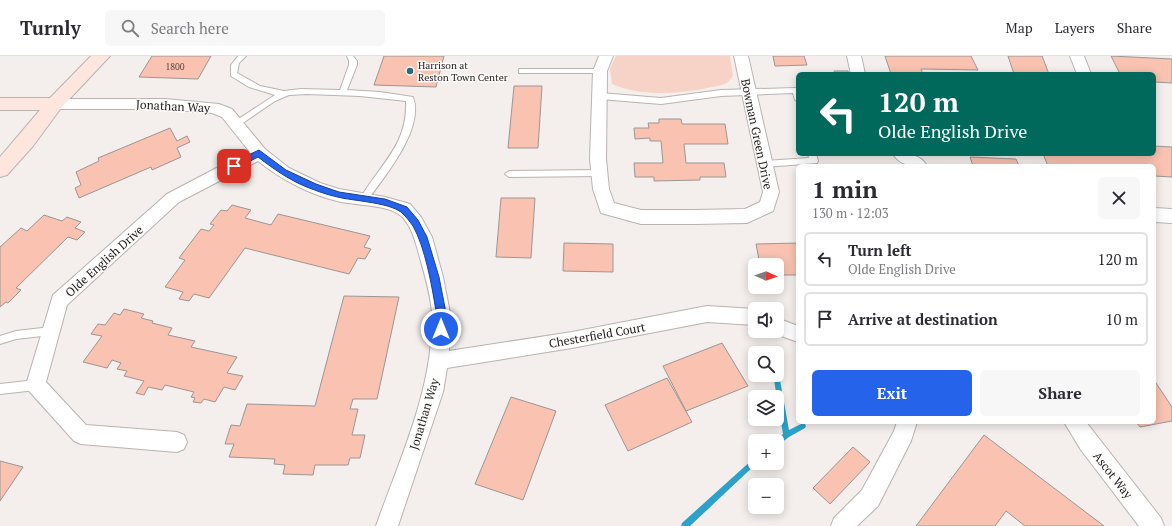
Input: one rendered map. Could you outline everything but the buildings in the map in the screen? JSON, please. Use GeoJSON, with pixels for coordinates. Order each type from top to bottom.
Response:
{"type":"FeatureCollection","features":[{"type":"Feature","properties":{"kind":"street"},"geometry":{"type":"LineString","coordinates":[[55,104],[81,56]]}},
{"type":"Feature","properties":{"kind":"street"},"geometry":{"type":"LineString","coordinates":[[0,170],[26,141],[55,104],[101,56]]}},
{"type":"Feature","properties":{"kind":"street","name":"Bowman Green Drive"},"geometry":{"type":"LineString","coordinates":[[606,56],[600,71],[598,159],[601,189],[607,208],[641,217],[748,216],[767,206],[771,192],[741,56]]}},
{"type":"Feature","properties":{"kind":"street"},"geometry":{"type":"LineString","coordinates":[[854,56],[858,72]]}},
{"type":"Feature","properties":{"kind":"street"},"geometry":{"type":"LineString","coordinates":[[1077,56],[1083,72]]}},
{"type":"Feature","properties":{"kind":"street"},"geometry":{"type":"LineString","coordinates":[[0,104],[55,104]]}},
{"type":"Feature","properties":{"kind":"street","name":"Jonathan Way"},"geometry":{"type":"LineString","coordinates":[[55,104],[198,105],[214,108],[227,113],[259,153],[283,172],[314,187],[339,195],[385,203],[404,209],[415,222],[423,237],[434,277],[441,313],[440,361],[433,392],[387,526]]}},
{"type":"Feature","properties":{"kind":"street","name":"Olde English Drive"},"geometry":{"type":"LineString","coordinates":[[36,385],[59,301],[173,198],[259,153]]}},
{"type":"Feature","properties":{"kind":"street"},"geometry":{"type":"LineString","coordinates":[[904,156],[916,164]]}},
{"type":"Feature","properties":{"kind":"street"},"geometry":{"type":"LineString","coordinates":[[1156,215],[1172,216]]}},
{"type":"Feature","properties":{"kind":"street","name":"Chesterfield Court"},"geometry":{"type":"LineString","coordinates":[[440,361],[572,340],[707,314],[748,317]]}},
{"type":"Feature","properties":{"kind":"street"},"geometry":{"type":"LineString","coordinates":[[784,329],[796,333]]}},
{"type":"Feature","properties":{"kind":"street"},"geometry":{"type":"LineString","coordinates":[[36,385],[81,434],[177,442]]}},
{"type":"Feature","properties":{"kind":"street"},"geometry":{"type":"LineString","coordinates":[[842,526],[870,498],[904,434],[906,424]]}},
{"type":"Feature","properties":{"kind":"street","name":"Ascot Way"},"geometry":{"type":"LineString","coordinates":[[1075,424],[1088,443],[1153,526]]}},
{"type":"Feature","properties":{"kind":"lane"},"geometry":{"type":"LineString","coordinates":[[243,56],[236,61],[234,65],[234,74],[255,87],[267,91],[284,94],[309,92],[342,93],[410,98],[412,111],[405,136],[391,162],[364,199]]}},
{"type":"Feature","properties":{"kind":"lane"},"geometry":{"type":"LineString","coordinates":[[342,93],[353,65],[353,61],[350,56]]}},
{"type":"Feature","properties":{"kind":"lane"},"geometry":{"type":"LineString","coordinates":[[522,71],[600,71]]}},
{"type":"Feature","properties":{"kind":"lane"},"geometry":{"type":"LineString","coordinates":[[600,96],[661,101],[721,93],[796,90]]}},
{"type":"Feature","properties":{"kind":"lane"},"geometry":{"type":"LineString","coordinates":[[237,124],[284,94]]}},
{"type":"Feature","properties":{"kind":"lane"},"geometry":{"type":"LineString","coordinates":[[765,164],[814,161],[813,156]]}},
{"type":"Feature","properties":{"kind":"lane"},"geometry":{"type":"LineString","coordinates":[[509,174],[600,174]]}},
{"type":"Feature","properties":{"kind":"lane"},"geometry":{"type":"LineString","coordinates":[[0,340],[16,335],[51,331]]}},
{"type":"Feature","properties":{"kind":"lane"},"geometry":{"type":"LineString","coordinates":[[0,389],[36,385]]}},
{"type":"Feature","properties":{"kind":"shaded area"},"geometry":{"type":"Polygon","coordinates":[[[616,56],[730,56],[733,76],[725,84],[688,91],[675,93],[649,93],[636,91],[612,84],[610,69],[616,56]]]}},
{"type":"Feature","properties":{"kind":"waterway"},"geometry":{"type":"LineString","coordinates":[[777,382],[787,435]]}},
{"type":"Feature","properties":{"kind":"waterway"},"geometry":{"type":"LineString","coordinates":[[787,435],[803,426]]}},
{"type":"Feature","properties":{"kind":"waterway"},"geometry":{"type":"LineString","coordinates":[[685,526],[748,468]]}},
{"type":"Feature","properties":{"kind":"place","name":"Harrison at Reston Town Center"},"geometry":{"type":"Point","coordinates":[410,71]}},
{"type":"Feature","properties":{"kind":"route"},"geometry":{"type":"LineString","coordinates":[[234,166],[259,153],[283,172],[314,187],[339,195],[385,203],[404,209],[415,222],[423,237],[439,301],[441,329]]}}]}
